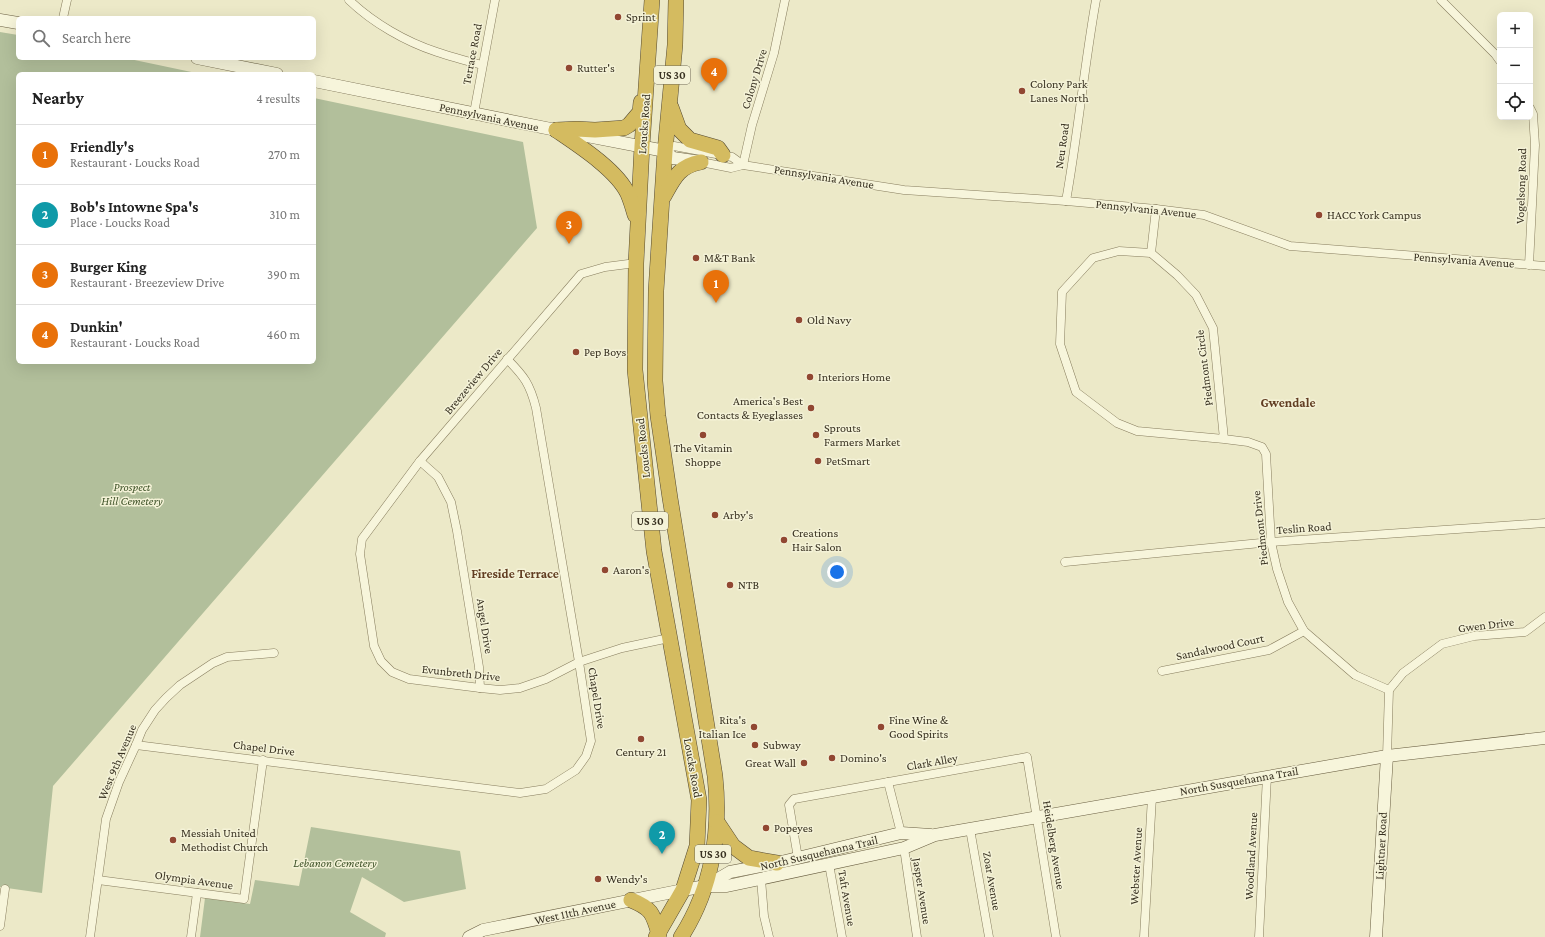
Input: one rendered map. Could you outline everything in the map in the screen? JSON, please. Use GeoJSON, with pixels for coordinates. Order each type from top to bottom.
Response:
{"type":"FeatureCollection","features":[{"type":"Feature","properties":{"kind":"highway","name":"Loucks Road"},"geometry":{"type":"LineString","coordinates":[[652,0],[636,263],[634,370],[654,551],[699,800],[697,846],[683,890]]}},
{"type":"Feature","properties":{"kind":"highway","name":"Loucks Road"},"geometry":{"type":"LineString","coordinates":[[676,0],[675,45],[662,199],[655,332],[655,380],[658,416],[670,498],[717,792],[717,822],[706,886]]}},
{"type":"Feature","properties":{"kind":"highway"},"geometry":{"type":"LineString","coordinates":[[556,130],[595,130],[624,128],[629,126],[640,112],[642,88],[648,70]]}},
{"type":"Feature","properties":{"kind":"highway"},"geometry":{"type":"LineString","coordinates":[[670,104],[679,129],[690,140],[718,148],[723,156]]}},
{"type":"Feature","properties":{"kind":"highway"},"geometry":{"type":"LineString","coordinates":[[556,130],[584,150],[617,178],[628,193],[638,223]]}},
{"type":"Feature","properties":{"kind":"highway"},"geometry":{"type":"LineString","coordinates":[[662,199],[673,180],[680,172],[689,164],[701,162]]}},
{"type":"Feature","properties":{"kind":"highway"},"geometry":{"type":"LineString","coordinates":[[717,822],[733,846],[748,858],[777,863]]}},
{"type":"Feature","properties":{"kind":"highway","name":"US 30"},"geometry":{"type":"LineString","coordinates":[[681,937],[697,909],[706,886]]}},
{"type":"Feature","properties":{"kind":"highway","name":"US 30"},"geometry":{"type":"LineString","coordinates":[[657,935],[683,890]]}},
{"type":"Feature","properties":{"kind":"highway"},"geometry":{"type":"LineString","coordinates":[[631,900],[644,905],[651,911],[655,919],[657,935]]}},
{"type":"Feature","properties":{"kind":"main road"},"geometry":{"type":"LineString","coordinates":[[0,20],[16,23]]}},
{"type":"Feature","properties":{"kind":"main road"},"geometry":{"type":"LineString","coordinates":[[207,60],[267,72]]}},
{"type":"Feature","properties":{"kind":"main road","name":"Pennsylvania Avenue"},"geometry":{"type":"LineString","coordinates":[[316,81],[642,146],[665,151],[673,158],[701,162]]}},
{"type":"Feature","properties":{"kind":"main road","name":"North Susquehanna Trail"},"geometry":{"type":"LineString","coordinates":[[683,890],[706,886],[727,886],[761,879],[904,848],[935,836],[970,829],[1266,776],[1387,756],[1545,738]]}},
{"type":"Feature","properties":{"kind":"main road","name":"Lightner Road"},"geometry":{"type":"LineString","coordinates":[[1376,937],[1387,756]]}},
{"type":"Feature","properties":{"kind":"main road","name":"North Susquehanna Trail"},"geometry":{"type":"LineString","coordinates":[[706,886],[730,872],[777,863],[901,833],[935,836]]}},
{"type":"Feature","properties":{"kind":"main road","name":"West 11th Avenue"},"geometry":{"type":"LineString","coordinates":[[469,937],[483,930],[683,890]]}},
{"type":"Feature","properties":{"kind":"street"},"geometry":{"type":"LineString","coordinates":[[63,16],[67,0]]}},
{"type":"Feature","properties":{"kind":"street"},"geometry":{"type":"LineString","coordinates":[[350,0],[357,8],[410,42],[437,52],[482,65]]}},
{"type":"Feature","properties":{"kind":"street","name":"Terrace Road"},"geometry":{"type":"LineString","coordinates":[[474,113],[495,0]]}},
{"type":"Feature","properties":{"kind":"street","name":"Colony Drive"},"geometry":{"type":"LineString","coordinates":[[743,165],[752,125],[774,53],[785,0]]}},
{"type":"Feature","properties":{"kind":"street","name":"Neu Road"},"geometry":{"type":"LineString","coordinates":[[1066,201],[1073,161],[1088,44],[1096,0]]}},
{"type":"Feature","properties":{"kind":"street"},"geometry":{"type":"LineString","coordinates":[[1441,0],[1490,48],[1497,57]]}},
{"type":"Feature","properties":{"kind":"street","name":"Vogelsong Road"},"geometry":{"type":"LineString","coordinates":[[1529,265],[1534,145],[1533,114]]}},
{"type":"Feature","properties":{"kind":"street","name":"Pennsylvania Avenue"},"geometry":{"type":"LineString","coordinates":[[665,151],[674,146],[732,157],[743,165]]}},
{"type":"Feature","properties":{"kind":"street","name":"Pennsylvania Avenue"},"geometry":{"type":"LineString","coordinates":[[701,162],[731,168],[743,165],[904,190],[1066,201],[1204,215],[1290,246],[1545,266]]}},
{"type":"Feature","properties":{"kind":"street"},"geometry":{"type":"LineString","coordinates":[[1156,209],[1151,253],[1119,252],[1093,258],[1062,292],[1060,344],[1076,392],[1117,424],[1137,431],[1224,439]]}},
{"type":"Feature","properties":{"kind":"street","name":"Piedmont Circle"},"geometry":{"type":"LineString","coordinates":[[1151,253],[1178,275],[1196,295],[1213,328],[1224,439]]}},
{"type":"Feature","properties":{"kind":"street","name":"Breezeview Drive"},"geometry":{"type":"LineString","coordinates":[[360,554],[362,539],[420,461],[506,359],[581,274],[605,267],[636,263]]}},
{"type":"Feature","properties":{"kind":"street","name":"Chapel Drive"},"geometry":{"type":"LineString","coordinates":[[136,745],[520,793],[546,789],[576,770],[586,756],[591,740],[580,662],[532,390],[522,374],[506,359]]}},
{"type":"Feature","properties":{"kind":"street","name":"Piedmont Drive"},"geometry":{"type":"LineString","coordinates":[[1224,439],[1257,444],[1262,447],[1266,454],[1272,542],[1277,569],[1288,602],[1304,631],[1355,675],[1389,690]]}},
{"type":"Feature","properties":{"kind":"street","name":"Angel Drive"},"geometry":{"type":"LineString","coordinates":[[420,461],[438,477],[452,502],[458,531],[479,666],[480,688]]}},
{"type":"Feature","properties":{"kind":"street","name":"Teslin Road"},"geometry":{"type":"LineString","coordinates":[[1065,562],[1272,542],[1545,523]]}},
{"type":"Feature","properties":{"kind":"street","name":"Evunbreth Drive"},"geometry":{"type":"LineString","coordinates":[[360,554],[374,646],[381,661],[392,672],[410,679],[500,690],[520,688],[546,679],[580,662],[622,648],[669,638]]}},
{"type":"Feature","properties":{"kind":"street","name":"Gwen Drive"},"geometry":{"type":"LineString","coordinates":[[1389,690],[1403,673],[1442,644],[1474,636],[1525,632],[1545,617]]}},
{"type":"Feature","properties":{"kind":"street","name":"Sandalwood Court"},"geometry":{"type":"LineString","coordinates":[[1162,671],[1269,650],[1304,631]]}},
{"type":"Feature","properties":{"kind":"street","name":"West 9th Avenue"},"geometry":{"type":"LineString","coordinates":[[90,937],[106,819],[119,782],[142,730],[154,710],[180,685],[213,663],[228,657],[274,653]]}},
{"type":"Feature","properties":{"kind":"street"},"geometry":{"type":"LineString","coordinates":[[1387,756],[1389,690]]}},
{"type":"Feature","properties":{"kind":"street","name":"Clark Alley"},"geometry":{"type":"LineString","coordinates":[[798,858],[789,805],[794,799],[1027,757]]}},
{"type":"Feature","properties":{"kind":"street","name":"Heidelberg Avenue"},"geometry":{"type":"LineString","coordinates":[[1027,757],[1038,817],[1056,937]]}},
{"type":"Feature","properties":{"kind":"street","name":"Olympia Avenue"},"geometry":{"type":"LineString","coordinates":[[98,880],[244,899],[263,760]]}},
{"type":"Feature","properties":{"kind":"street","name":"Woodland Avenue"},"geometry":{"type":"LineString","coordinates":[[1259,937],[1266,776]]}},
{"type":"Feature","properties":{"kind":"street"},"geometry":{"type":"LineString","coordinates":[[888,782],[901,833]]}},
{"type":"Feature","properties":{"kind":"street","name":"Webster Avenue"},"geometry":{"type":"LineString","coordinates":[[1144,937],[1152,797]]}},
{"type":"Feature","properties":{"kind":"street","name":"Zoar Avenue"},"geometry":{"type":"LineString","coordinates":[[970,829],[989,937]]}},
{"type":"Feature","properties":{"kind":"street","name":"Jasper Avenue"},"geometry":{"type":"LineString","coordinates":[[904,848],[917,937]]}},
{"type":"Feature","properties":{"kind":"street","name":"Taft Avenue"},"geometry":{"type":"LineString","coordinates":[[829,864],[842,937]]}},
{"type":"Feature","properties":{"kind":"street"},"geometry":{"type":"LineString","coordinates":[[761,879],[764,916],[769,937]]}},
{"type":"Feature","properties":{"kind":"street"},"geometry":{"type":"LineString","coordinates":[[0,926],[5,889]]}},
{"type":"Feature","properties":{"kind":"street"},"geometry":{"type":"LineString","coordinates":[[191,937],[197,893]]}},
{"type":"Feature","properties":{"kind":"green space","name":"Prospect Hill Cemetery"},"geometry":{"type":"Polygon","coordinates":[[[0,32],[16,35],[16,60],[134,60],[192,72],[16,72],[16,364],[316,364],[316,98],[523,142],[537,228],[53,786],[42,893],[0,887],[0,32]]]}},
{"type":"Feature","properties":{"kind":"green space","name":"Lebanon Cemetery"},"geometry":{"type":"Polygon","coordinates":[[[311,827],[460,851],[466,889],[404,902],[362,877],[350,912],[386,933],[385,937],[200,937],[205,898],[250,904],[255,880],[299,886],[311,827]]]}},
{"type":"Feature","properties":{"kind":"place","name":"Sprint"},"geometry":{"type":"Point","coordinates":[618,17]}},
{"type":"Feature","properties":{"kind":"place","name":"Rutter's"},"geometry":{"type":"Point","coordinates":[569,68]}},
{"type":"Feature","properties":{"kind":"place","name":"Dunkin'"},"geometry":{"type":"Point","coordinates":[714,91]}},
{"type":"Feature","properties":{"kind":"place","name":"Colony Park Lanes North"},"geometry":{"type":"Point","coordinates":[1022,91]}},
{"type":"Feature","properties":{"kind":"place","name":"HACC York Campus"},"geometry":{"type":"Point","coordinates":[1319,215]}},
{"type":"Feature","properties":{"kind":"place","name":"Burger King"},"geometry":{"type":"Point","coordinates":[569,244]}},
{"type":"Feature","properties":{"kind":"place","name":"M&T Bank"},"geometry":{"type":"Point","coordinates":[696,258]}},
{"type":"Feature","properties":{"kind":"place","name":"Friendly's"},"geometry":{"type":"Point","coordinates":[716,303]}},
{"type":"Feature","properties":{"kind":"place","name":"Old Navy"},"geometry":{"type":"Point","coordinates":[799,320]}},
{"type":"Feature","properties":{"kind":"place","name":"Pep Boys"},"geometry":{"type":"Point","coordinates":[576,352]}},
{"type":"Feature","properties":{"kind":"place","name":"Interiors Home"},"geometry":{"type":"Point","coordinates":[810,377]}},
{"type":"Feature","properties":{"kind":"place","name":"America's Best Contacts & Eyeglasses"},"geometry":{"type":"Point","coordinates":[811,408]}},
{"type":"Feature","properties":{"kind":"place","name":"The Vitamin Shoppe"},"geometry":{"type":"Point","coordinates":[703,435]}},
{"type":"Feature","properties":{"kind":"place","name":"Sprouts Farmers Market"},"geometry":{"type":"Point","coordinates":[816,435]}},
{"type":"Feature","properties":{"kind":"place","name":"PetSmart"},"geometry":{"type":"Point","coordinates":[818,461]}},
{"type":"Feature","properties":{"kind":"place","name":"Arby's"},"geometry":{"type":"Point","coordinates":[715,515]}},
{"type":"Feature","properties":{"kind":"place","name":"Creations Hair Salon"},"geometry":{"type":"Point","coordinates":[784,540]}},
{"type":"Feature","properties":{"kind":"place","name":"Aaron's"},"geometry":{"type":"Point","coordinates":[605,570]}},
{"type":"Feature","properties":{"kind":"place","name":"NTB"},"geometry":{"type":"Point","coordinates":[730,585]}},
{"type":"Feature","properties":{"kind":"place","name":"Rita's Italian Ice"},"geometry":{"type":"Point","coordinates":[754,727]}},
{"type":"Feature","properties":{"kind":"place","name":"Fine Wine & Good Spirits"},"geometry":{"type":"Point","coordinates":[881,727]}},
{"type":"Feature","properties":{"kind":"place","name":"Century 21"},"geometry":{"type":"Point","coordinates":[641,739]}},
{"type":"Feature","properties":{"kind":"place","name":"Subway"},"geometry":{"type":"Point","coordinates":[755,745]}},
{"type":"Feature","properties":{"kind":"place","name":"Domino's"},"geometry":{"type":"Point","coordinates":[832,758]}},
{"type":"Feature","properties":{"kind":"place","name":"Great Wall"},"geometry":{"type":"Point","coordinates":[804,763]}},
{"type":"Feature","properties":{"kind":"place","name":"Popeyes"},"geometry":{"type":"Point","coordinates":[766,828]}},
{"type":"Feature","properties":{"kind":"place","name":"Messiah United Methodist Church"},"geometry":{"type":"Point","coordinates":[173,840]}},
{"type":"Feature","properties":{"kind":"place","name":"Bob's Intowne Spa's"},"geometry":{"type":"Point","coordinates":[662,854]}},
{"type":"Feature","properties":{"kind":"place","name":"Wendy's"},"geometry":{"type":"Point","coordinates":[598,879]}},
{"type":"Feature","properties":{"kind":"district","name":"Gwendale"},"geometry":{"type":"Point","coordinates":[1288,402]}},
{"type":"Feature","properties":{"kind":"district","name":"Fireside Terrace"},"geometry":{"type":"Point","coordinates":[515,573]}}]}
